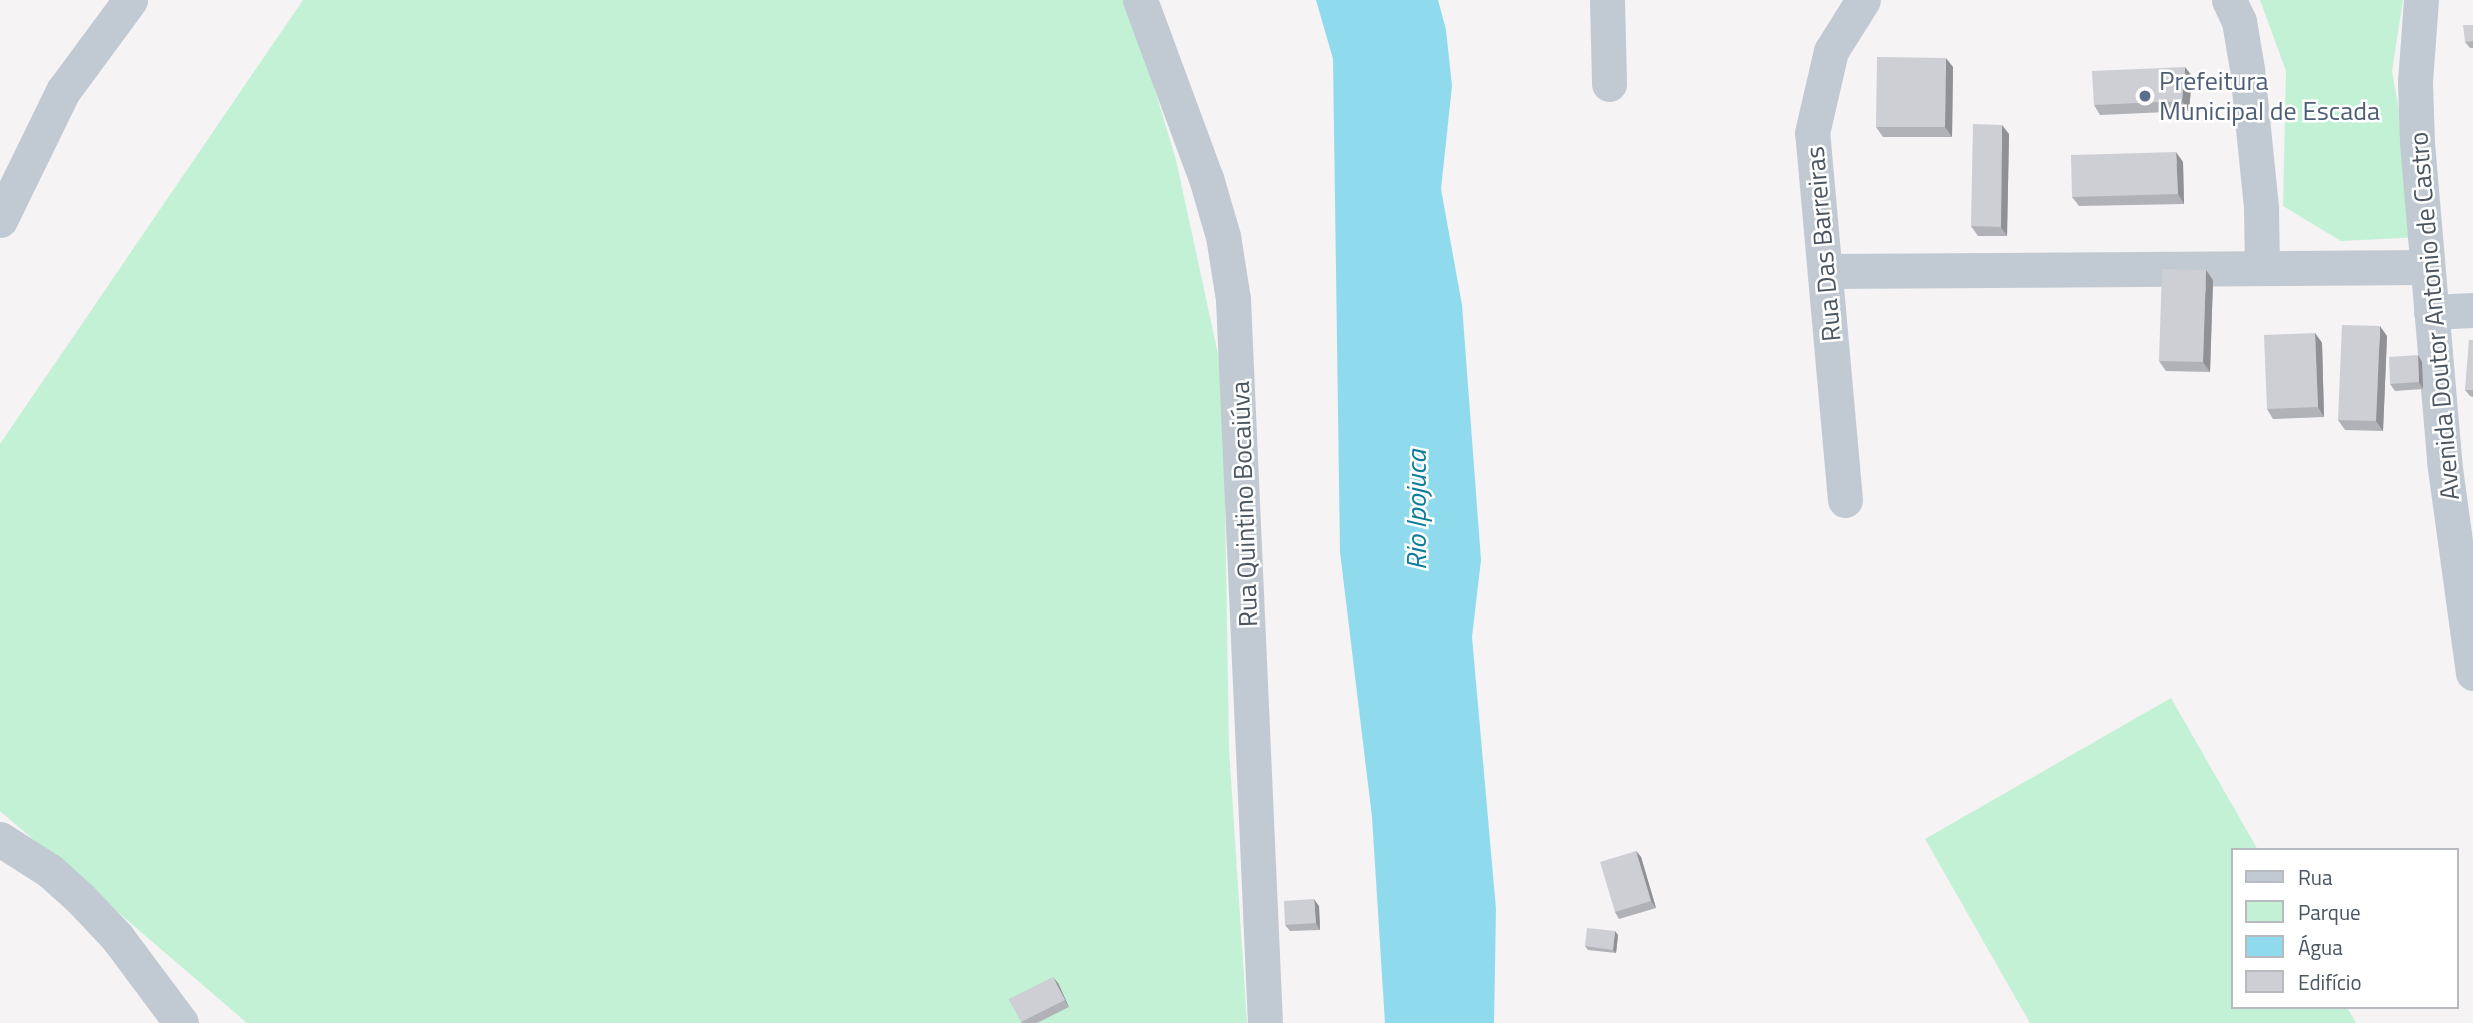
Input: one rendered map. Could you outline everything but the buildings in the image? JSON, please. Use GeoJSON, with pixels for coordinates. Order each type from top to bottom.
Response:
{"type":"FeatureCollection","features":[{"type":"Feature","properties":{"kind":"street"},"geometry":{"type":"LineString","coordinates":[[0,219],[48,129],[64,92],[130,0]]}},
{"type":"Feature","properties":{"kind":"street","name":"Rua Quintino Bocaiúva"},"geometry":{"type":"LineString","coordinates":[[1140,0],[1206,178],[1223,236],[1233,299],[1265,1023]]}},
{"type":"Feature","properties":{"kind":"street"},"geometry":{"type":"LineString","coordinates":[[1607,0],[1609,84]]}},
{"type":"Feature","properties":{"kind":"street","name":"Rua Das Barreiras"},"geometry":{"type":"LineString","coordinates":[[1845,500],[1827,271],[1812,173],[1812,133],[1831,51],[1863,0]]}},
{"type":"Feature","properties":{"kind":"street"},"geometry":{"type":"LineString","coordinates":[[2229,0],[2239,21],[2252,107],[2262,266]]}},
{"type":"Feature","properties":{"kind":"street","name":"Avenida Doutor Antonio de Castro"},"geometry":{"type":"LineString","coordinates":[[2421,0],[2415,82],[2427,267],[2444,461],[2473,673]]}},
{"type":"Feature","properties":{"kind":"street"},"geometry":{"type":"LineString","coordinates":[[1827,271],[2427,267]]}},
{"type":"Feature","properties":{"kind":"street"},"geometry":{"type":"LineString","coordinates":[[2431,312],[2473,310]]}},
{"type":"Feature","properties":{"kind":"street"},"geometry":{"type":"LineString","coordinates":[[0,839],[50,871],[79,898],[117,937],[181,1023]]}},
{"type":"Feature","properties":{"kind":"green space"},"geometry":{"type":"Polygon","coordinates":[[[303,0],[1128,0],[1176,160],[1223,377],[1229,749],[1247,1023],[247,1023],[0,811],[0,444],[303,0]]]}},
{"type":"Feature","properties":{"kind":"green space"},"geometry":{"type":"Polygon","coordinates":[[[2260,0],[2403,0],[2392,71],[2421,237],[2341,241],[2283,206],[2286,71],[2260,0]]]}},
{"type":"Feature","properties":{"kind":"green space"},"geometry":{"type":"Polygon","coordinates":[[[2171,698],[2257,848],[2232,848],[2232,1009],[2348,1009],[2356,1023],[2030,1023],[1925,839],[2171,698]]]}},
{"type":"Feature","properties":{"kind":"water","name":"Rio Ipojuca"},"geometry":{"type":"Polygon","coordinates":[[[1316,0],[1438,0],[1446,30],[1452,86],[1441,189],[1462,305],[1481,560],[1472,637],[1496,909],[1494,1023],[1385,1023],[1372,817],[1340,552],[1333,59],[1316,0]]]}},
{"type":"Feature","properties":{"kind":"place","name":"Prefeitura Municipal de Escada"},"geometry":{"type":"Point","coordinates":[2145,96]}}]}
